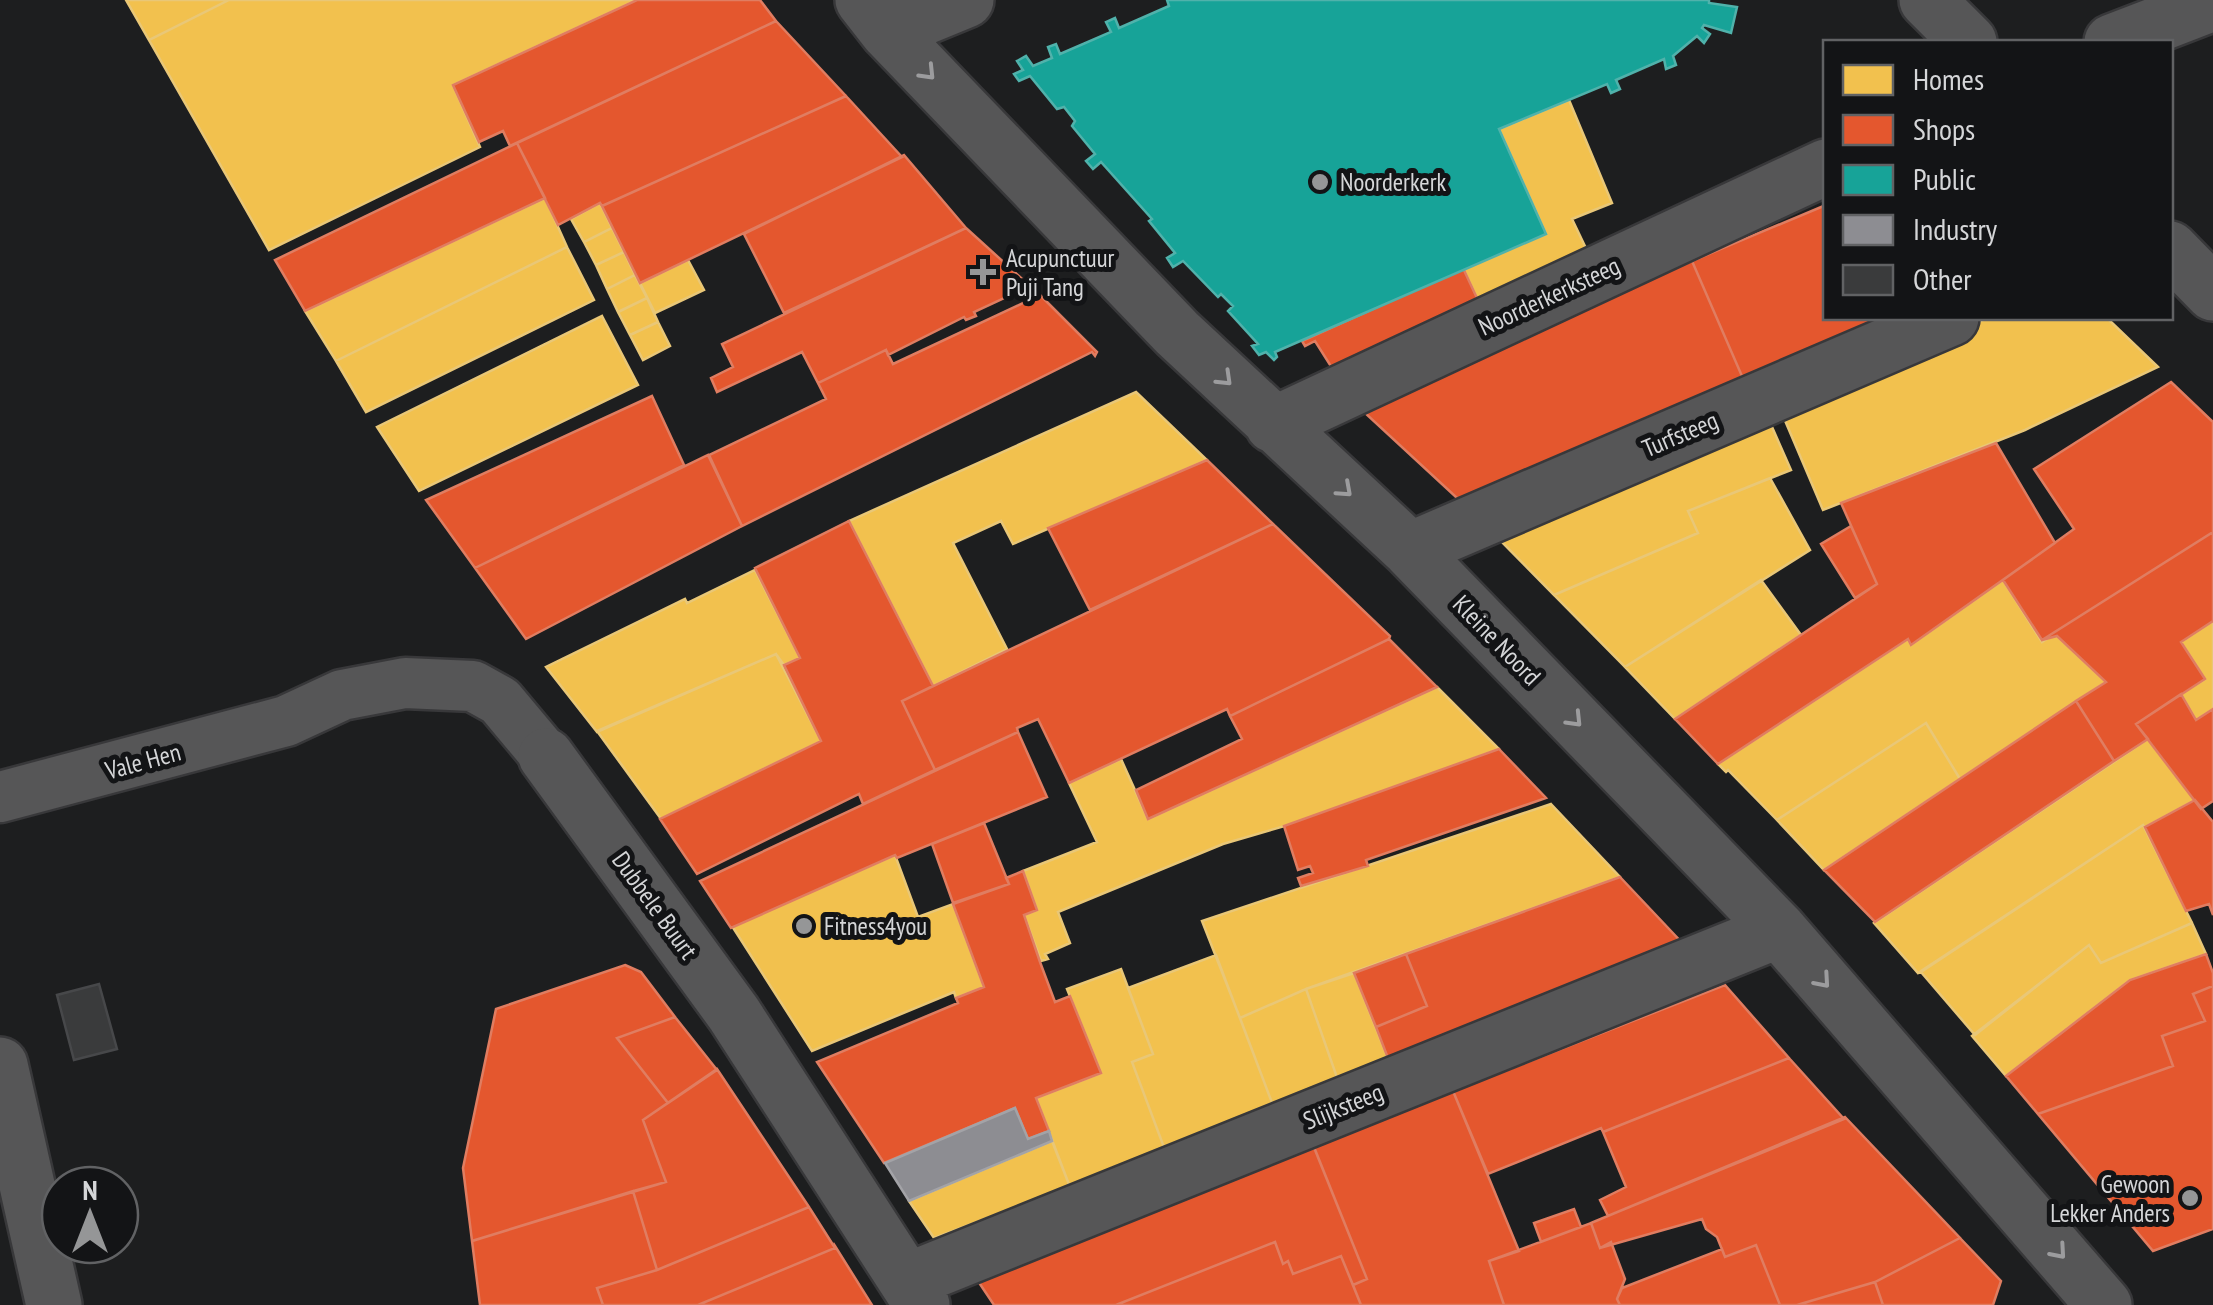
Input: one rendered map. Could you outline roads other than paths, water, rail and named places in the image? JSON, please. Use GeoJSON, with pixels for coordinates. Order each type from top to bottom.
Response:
{"type":"FeatureCollection","features":[{"type":"Feature","properties":{"kind":"street"},"geometry":{"type":"LineString","coordinates":[[876,16],[966,0]]}},
{"type":"Feature","properties":{"kind":"street"},"geometry":{"type":"LineString","coordinates":[[1927,0],[1966,40]]}},
{"type":"Feature","properties":{"kind":"street"},"geometry":{"type":"LineString","coordinates":[[2117,40],[2213,2]]}},
{"type":"Feature","properties":{"kind":"street","name":"Kleine Noord"},"geometry":{"type":"LineString","coordinates":[[876,16],[1177,332],[1410,550],[1779,930],[2104,1305]]}},
{"type":"Feature","properties":{"kind":"street","name":"Noorderkerksteeg"},"geometry":{"type":"LineString","coordinates":[[1273,425],[1823,168]]}},
{"type":"Feature","properties":{"kind":"street"},"geometry":{"type":"LineString","coordinates":[[2173,252],[2213,293]]}},
{"type":"Feature","properties":{"kind":"street","name":"Turfsteeg"},"geometry":{"type":"LineString","coordinates":[[1410,550],[1946,320]]}},
{"type":"Feature","properties":{"kind":"street","name":"Dubbele Buurt"},"geometry":{"type":"LineString","coordinates":[[546,756],[734,1014],[914,1293]]}},
{"type":"Feature","properties":{"kind":"street","name":"Slijksteeg"},"geometry":{"type":"LineString","coordinates":[[914,1293],[1779,930]]}},
{"type":"Feature","properties":{"kind":"street"},"geometry":{"type":"LineString","coordinates":[[0,1065],[54,1305]]}},
{"type":"Feature","properties":{"kind":"lane","name":"Dubbele Buurt"},"geometry":{"type":"LineString","coordinates":[[286,722],[342,695],[405,683],[473,686],[500,701],[546,756]]}},
{"type":"Feature","properties":{"kind":"lane","name":"Vale Hen"},"geometry":{"type":"LineString","coordinates":[[0,797],[286,722]]}},
{"type":"Feature","properties":{"kind":"place","name":"Noorderkerk"},"geometry":{"type":"Point","coordinates":[1320,182]}},
{"type":"Feature","properties":{"kind":"place","name":"Acupunctuur Puji Tang"},"geometry":{"type":"Point","coordinates":[983,272]}},
{"type":"Feature","properties":{"kind":"place","name":"Fitness4you"},"geometry":{"type":"Point","coordinates":[804,926]}},
{"type":"Feature","properties":{"kind":"place","name":"Gewoon Lekker Anders"},"geometry":{"type":"Point","coordinates":[2190,1198]}}]}
